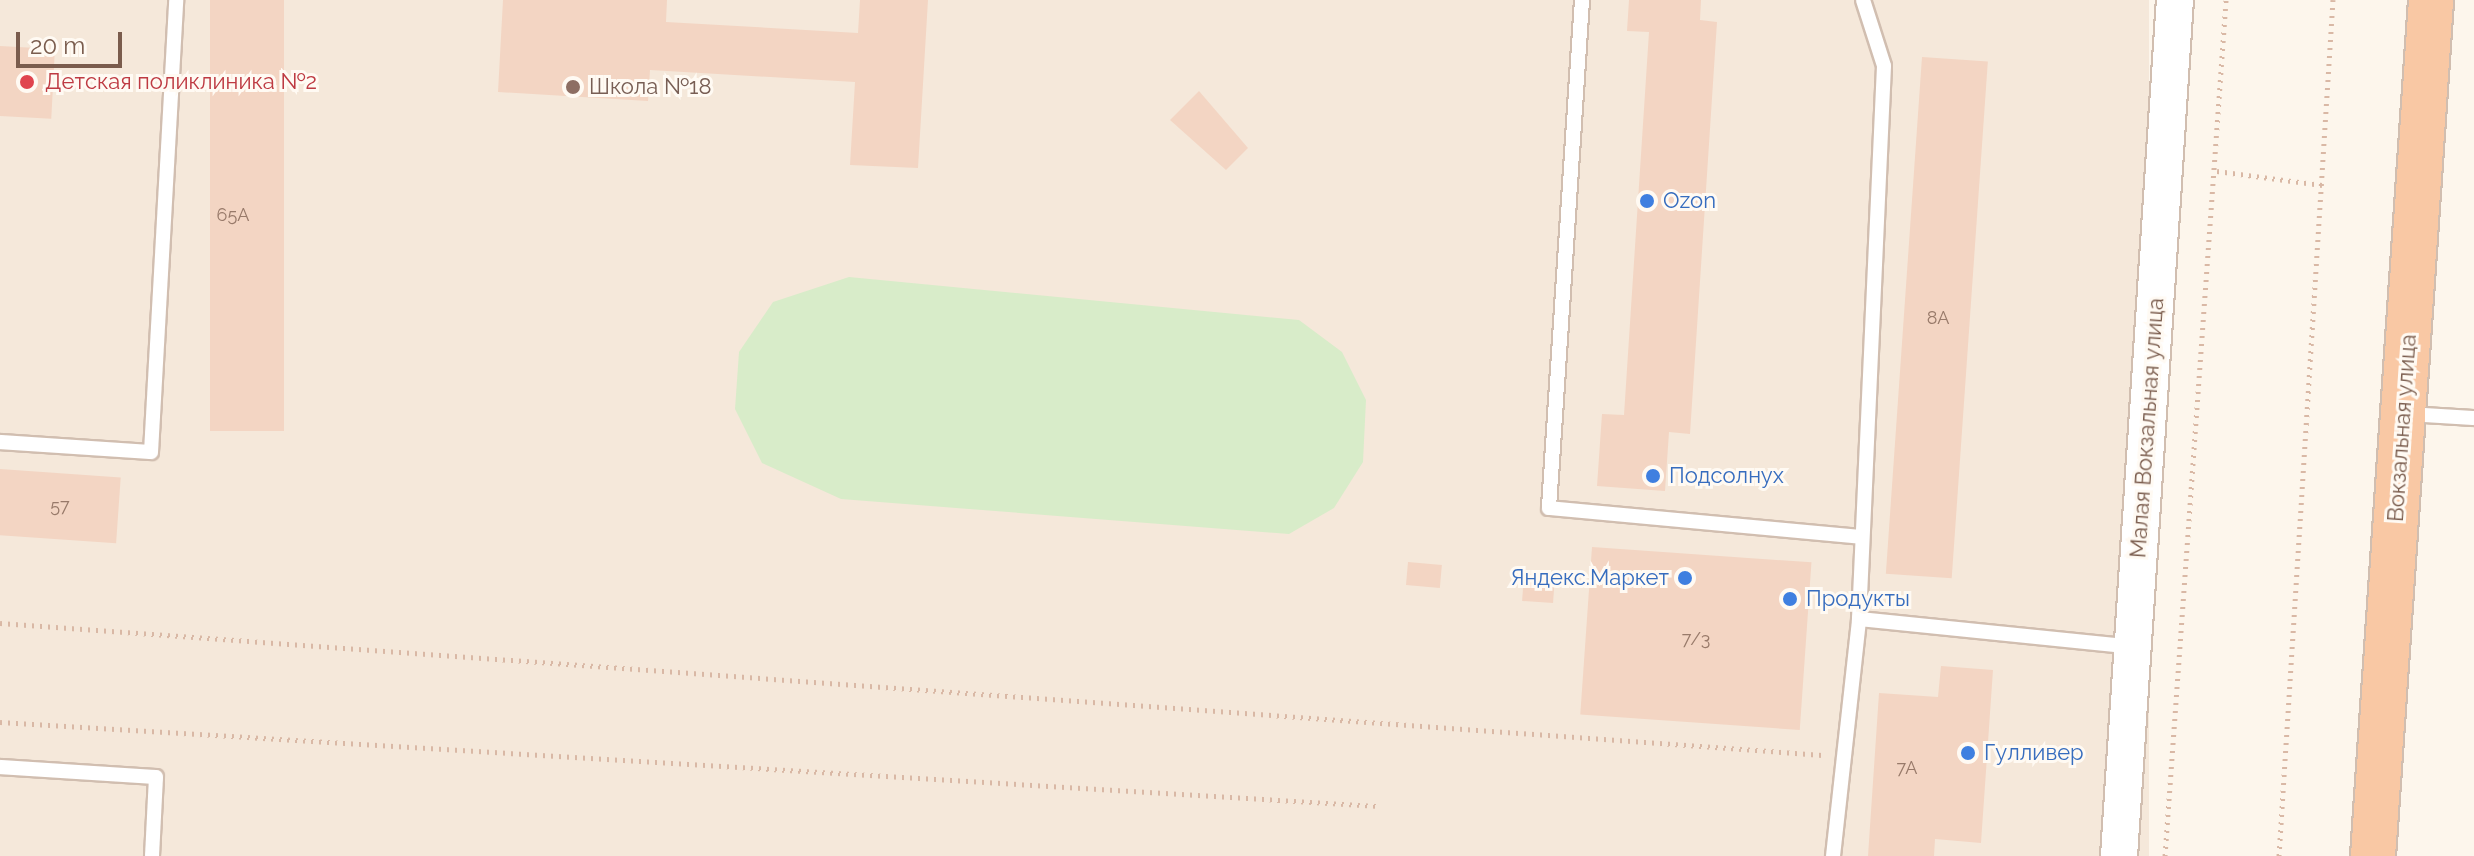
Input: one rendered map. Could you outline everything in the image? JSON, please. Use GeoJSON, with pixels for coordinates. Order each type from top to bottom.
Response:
{"type":"FeatureCollection","features":[{"type":"Feature","properties":{"kind":"highway","name":"Вокзальная улица"},"geometry":{"type":"LineString","coordinates":[[2373,856],[2431,0]]}},
{"type":"Feature","properties":{"kind":"street","name":"Малая Вокзальная улица"},"geometry":{"type":"LineString","coordinates":[[2119,856],[2175,0]]}},
{"type":"Feature","properties":{"kind":"lane"},"geometry":{"type":"LineString","coordinates":[[0,442],[151,452],[176,0]]}},
{"type":"Feature","properties":{"kind":"lane"},"geometry":{"type":"LineString","coordinates":[[1582,0],[1549,508],[1862,537]]}},
{"type":"Feature","properties":{"kind":"lane"},"geometry":{"type":"LineString","coordinates":[[1833,856],[1859,619],[1884,66],[1863,0]]}},
{"type":"Feature","properties":{"kind":"lane"},"geometry":{"type":"LineString","coordinates":[[2403,414],[2474,418]]}},
{"type":"Feature","properties":{"kind":"lane"},"geometry":{"type":"LineString","coordinates":[[1859,619],[2133,647]]}},
{"type":"Feature","properties":{"kind":"lane"},"geometry":{"type":"LineString","coordinates":[[0,767],[156,777],[152,856]]}},
{"type":"Feature","properties":{"kind":"path"},"geometry":{"type":"LineString","coordinates":[[2165,856],[2217,171],[2226,0]]}},
{"type":"Feature","properties":{"kind":"path"},"geometry":{"type":"LineString","coordinates":[[2279,856],[2333,0]]}},
{"type":"Feature","properties":{"kind":"path"},"geometry":{"type":"LineString","coordinates":[[2217,171],[2322,185]]}},
{"type":"Feature","properties":{"kind":"path"},"geometry":{"type":"LineString","coordinates":[[0,623],[1842,756]]}},
{"type":"Feature","properties":{"kind":"path"},"geometry":{"type":"LineString","coordinates":[[0,722],[1379,806]]}},
{"type":"Feature","properties":{"kind":"shaded area"},"geometry":{"type":"Polygon","coordinates":[[[0,0],[2149,0],[2149,856],[0,856],[0,0]]]}},
{"type":"Feature","properties":{"kind":"green space"},"geometry":{"type":"Polygon","coordinates":[[[849,277],[1299,320],[1342,352],[1366,400],[1363,462],[1334,508],[1289,534],[841,499],[762,463],[735,409],[739,352],[773,302],[849,277]]]}},
{"type":"Feature","properties":{"kind":"building"},"geometry":{"type":"Polygon","coordinates":[[[210,0],[284,0],[284,431],[210,431],[210,0]]]}},
{"type":"Feature","properties":{"kind":"building","name":"Школа №18"},"geometry":{"type":"Polygon","coordinates":[[[503,0],[667,0],[666,22],[858,33],[860,0],[928,0],[918,168],[850,165],[855,82],[650,70],[648,101],[498,92],[503,0]]]}},
{"type":"Feature","properties":{"kind":"building"},"geometry":{"type":"Polygon","coordinates":[[[1629,0],[1701,0],[1700,20],[1717,22],[1690,434],[1669,432],[1665,491],[1597,486],[1602,414],[1624,415],[1649,32],[1627,31],[1629,0]]]}},
{"type":"Feature","properties":{"kind":"building","name":"Детская поликлиника №2"},"geometry":{"type":"Polygon","coordinates":[[[0,46],[55,49],[51,119],[0,116],[0,46]]]}},
{"type":"Feature","properties":{"kind":"building"},"geometry":{"type":"Polygon","coordinates":[[[1922,57],[1988,62],[1952,578],[1886,574],[1922,57]]]}},
{"type":"Feature","properties":{"kind":"building"},"geometry":{"type":"Polygon","coordinates":[[[1199,91],[1248,148],[1226,170],[1170,120],[1199,91]]]}},
{"type":"Feature","properties":{"kind":"building"},"geometry":{"type":"Polygon","coordinates":[[[0,469],[121,477],[116,543],[0,535],[0,469]]]}},
{"type":"Feature","properties":{"kind":"building"},"geometry":{"type":"Polygon","coordinates":[[[1592,547],[1811,562],[1800,730],[1580,715],[1592,547]]]}},
{"type":"Feature","properties":{"kind":"building"},"geometry":{"type":"Polygon","coordinates":[[[1408,562],[1442,565],[1440,588],[1406,585],[1408,562]]]}},
{"type":"Feature","properties":{"kind":"building"},"geometry":{"type":"Polygon","coordinates":[[[1524,574],[1555,576],[1553,603],[1522,601],[1524,574]]]}},
{"type":"Feature","properties":{"kind":"building"},"geometry":{"type":"Polygon","coordinates":[[[1941,666],[1993,670],[1981,843],[1935,839],[1934,856],[1868,856],[1879,693],[1938,697],[1941,666]]]}},
{"type":"Feature","properties":{"kind":"place","name":"Детская поликлиника №2"},"geometry":{"type":"Point","coordinates":[27,82]}},
{"type":"Feature","properties":{"kind":"place","name":"Школа №18"},"geometry":{"type":"Point","coordinates":[573,87]}},
{"type":"Feature","properties":{"kind":"place","name":"Ozon"},"geometry":{"type":"Point","coordinates":[1647,201]}},
{"type":"Feature","properties":{"kind":"place","name":"Подсолнух"},"geometry":{"type":"Point","coordinates":[1653,476]}},
{"type":"Feature","properties":{"kind":"place","name":"Яндекс.Маркет"},"geometry":{"type":"Point","coordinates":[1685,578]}},
{"type":"Feature","properties":{"kind":"place","name":"Продукты"},"geometry":{"type":"Point","coordinates":[1790,599]}},
{"type":"Feature","properties":{"kind":"place","name":"Гулливер"},"geometry":{"type":"Point","coordinates":[1968,753]}}]}
